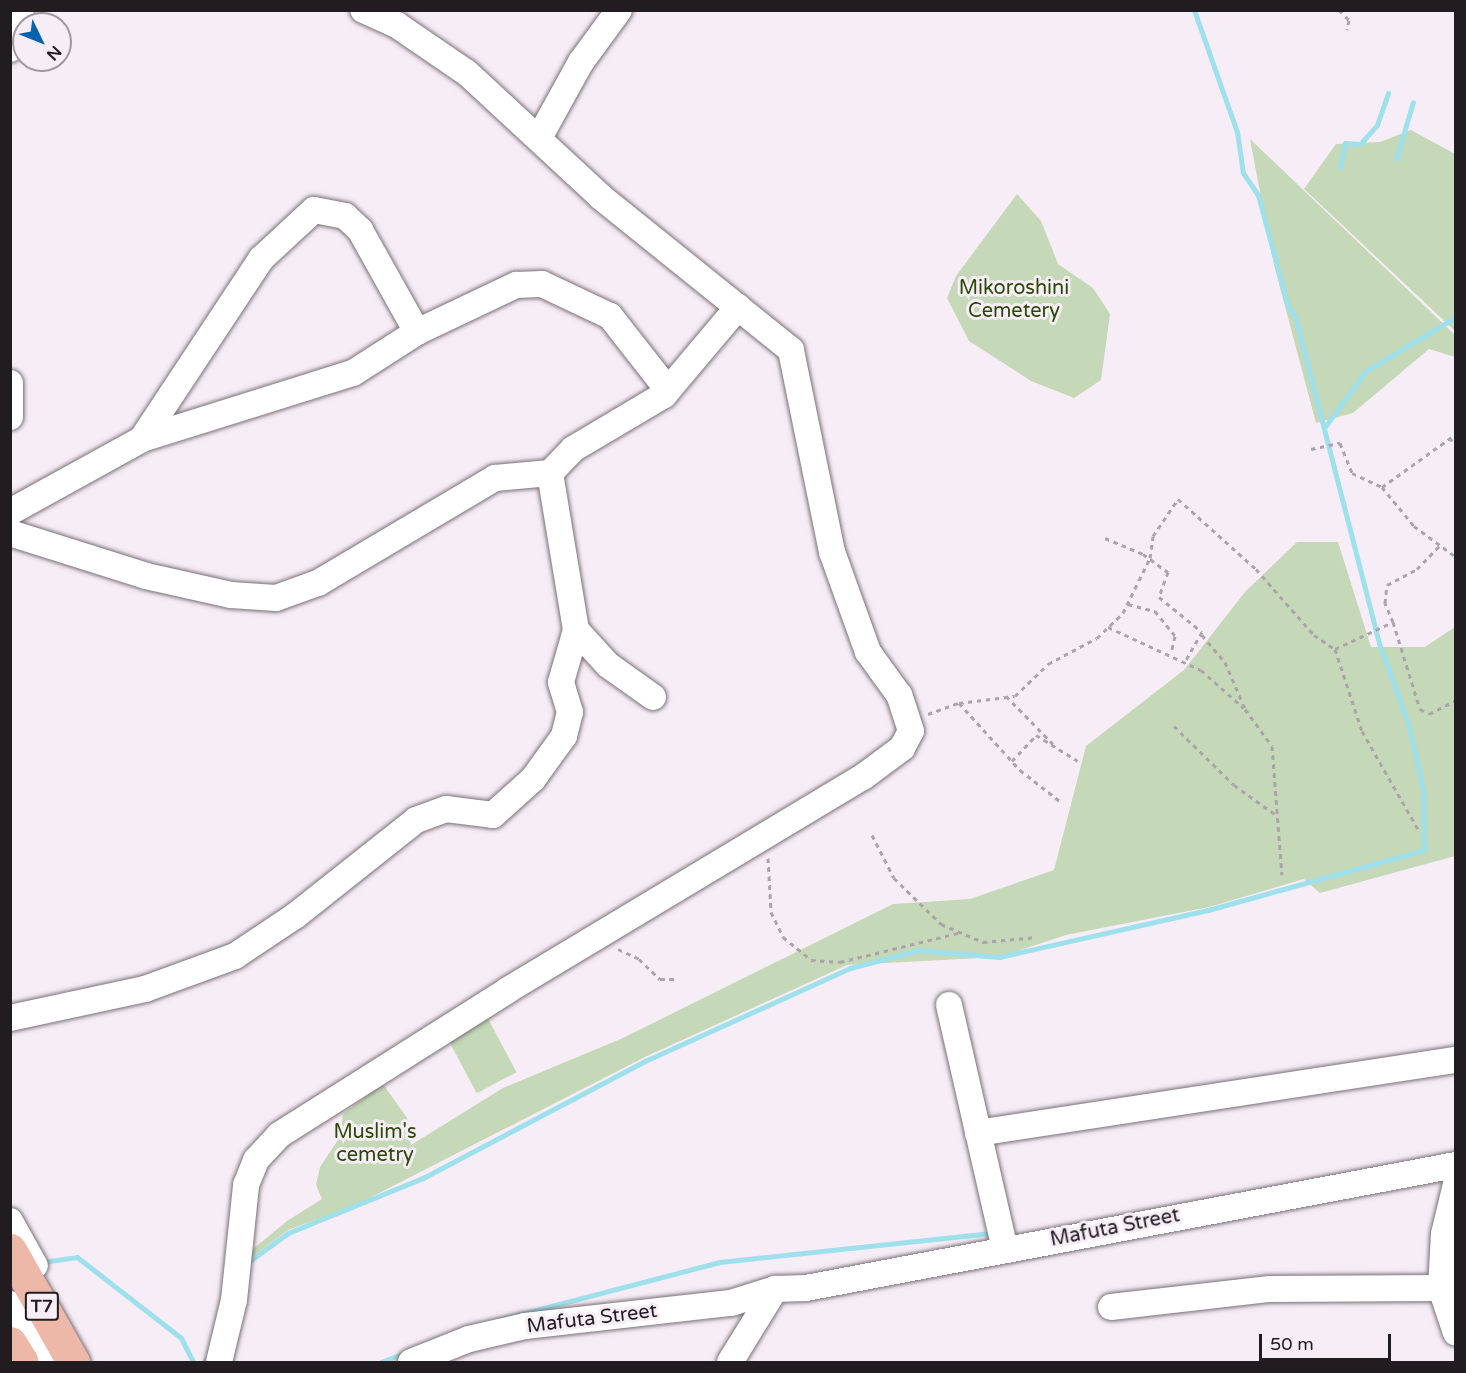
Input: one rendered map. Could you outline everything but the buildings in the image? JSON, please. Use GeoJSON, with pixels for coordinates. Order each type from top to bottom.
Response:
{"type":"FeatureCollection","features":[{"type":"Feature","properties":{"kind":"highway","name":"T7"},"geometry":{"type":"LineString","coordinates":[[10,1250],[74,1362]]}},
{"type":"Feature","properties":{"kind":"highway","name":"T7"},"geometry":{"type":"LineString","coordinates":[[10,1343],[22,1362]]}},
{"type":"Feature","properties":{"kind":"street"},"geometry":{"type":"LineString","coordinates":[[10,49],[21,10]]}},
{"type":"Feature","properties":{"kind":"street"},"geometry":{"type":"LineString","coordinates":[[219,1362],[234,1300],[246,1185],[256,1160],[279,1135],[586,943],[769,836],[893,756],[909,739],[911,722],[868,652],[832,552],[790,350],[601,197],[539,138],[430,46],[363,10]]}},
{"type":"Feature","properties":{"kind":"street"},"geometry":{"type":"LineString","coordinates":[[539,138],[581,62],[619,10]]}},
{"type":"Feature","properties":{"kind":"street"},"geometry":{"type":"LineString","coordinates":[[142,439],[261,259],[314,210],[345,216],[360,230],[417,332]]}},
{"type":"Feature","properties":{"kind":"street"},"geometry":{"type":"LineString","coordinates":[[10,512],[142,439],[250,401],[327,384],[417,332],[499,290],[542,284],[610,316],[668,390]]}},
{"type":"Feature","properties":{"kind":"street"},"geometry":{"type":"LineString","coordinates":[[10,533],[146,576],[231,595],[276,598],[318,583],[495,478],[550,473],[573,449],[668,390],[738,307]]}},
{"type":"Feature","properties":{"kind":"street"},"geometry":{"type":"LineString","coordinates":[[10,383],[10,417]]}},
{"type":"Feature","properties":{"kind":"street"},"geometry":{"type":"LineString","coordinates":[[10,1018],[145,989],[235,956],[296,916],[416,820],[446,809],[493,815],[533,779],[564,736],[570,712],[561,682],[576,630],[550,473]]}},
{"type":"Feature","properties":{"kind":"street"},"geometry":{"type":"LineString","coordinates":[[576,630],[608,665],[653,697]]}},
{"type":"Feature","properties":{"kind":"street"},"geometry":{"type":"LineString","coordinates":[[949,1005],[1005,1250]]}},
{"type":"Feature","properties":{"kind":"street"},"geometry":{"type":"LineString","coordinates":[[978,1133],[1455,1060]]}},
{"type":"Feature","properties":{"kind":"street","name":"Mafuta Street"},"geometry":{"type":"LineString","coordinates":[[411,1362],[469,1339],[525,1326],[731,1303],[775,1289],[806,1288],[1455,1165]]}},
{"type":"Feature","properties":{"kind":"street"},"geometry":{"type":"LineString","coordinates":[[1455,1184],[1444,1234],[1441,1288],[1455,1333]]}},
{"type":"Feature","properties":{"kind":"street"},"geometry":{"type":"LineString","coordinates":[[10,1221],[86,1362]]}},
{"type":"Feature","properties":{"kind":"street"},"geometry":{"type":"LineString","coordinates":[[1111,1308],[1270,1289],[1441,1288]]}},
{"type":"Feature","properties":{"kind":"street"},"geometry":{"type":"LineString","coordinates":[[730,1362],[775,1289]]}},
{"type":"Feature","properties":{"kind":"street"},"geometry":{"type":"LineString","coordinates":[[10,1304],[43,1362]]}},
{"type":"Feature","properties":{"kind":"path"},"geometry":{"type":"LineString","coordinates":[[1339,10],[1349,20],[1347,30]]}},
{"type":"Feature","properties":{"kind":"path"},"geometry":{"type":"LineString","coordinates":[[1382,488],[1455,434]]}},
{"type":"Feature","properties":{"kind":"path"},"geometry":{"type":"LineString","coordinates":[[1449,438],[1455,444]]}},
{"type":"Feature","properties":{"kind":"path"},"geometry":{"type":"LineString","coordinates":[[1311,449],[1340,443],[1352,473],[1382,488],[1439,546],[1455,557]]}},
{"type":"Feature","properties":{"kind":"path"},"geometry":{"type":"LineString","coordinates":[[911,722],[960,703],[1015,696],[1048,664],[1070,657],[1108,627],[1128,604],[1150,558],[1153,536],[1168,509],[1184,501],[1256,569],[1314,635],[1335,649],[1362,731],[1419,831]]}},
{"type":"Feature","properties":{"kind":"path"},"geometry":{"type":"LineString","coordinates":[[1105,538],[1150,558],[1168,574],[1159,597],[1202,635],[1225,662],[1245,709],[1272,746],[1282,875]]}},
{"type":"Feature","properties":{"kind":"path"},"geometry":{"type":"LineString","coordinates":[[1439,546],[1417,570],[1387,585],[1385,603],[1420,709],[1429,714],[1455,700]]}},
{"type":"Feature","properties":{"kind":"path"},"geometry":{"type":"LineString","coordinates":[[1128,604],[1155,611],[1175,636],[1171,653]]}},
{"type":"Feature","properties":{"kind":"path"},"geometry":{"type":"LineString","coordinates":[[1335,649],[1393,622]]}},
{"type":"Feature","properties":{"kind":"path"},"geometry":{"type":"LineString","coordinates":[[1108,627],[1185,661],[1245,709]]}},
{"type":"Feature","properties":{"kind":"path"},"geometry":{"type":"LineString","coordinates":[[1185,661],[1202,635]]}},
{"type":"Feature","properties":{"kind":"path"},"geometry":{"type":"LineString","coordinates":[[1006,696],[1054,746]]}},
{"type":"Feature","properties":{"kind":"path"},"geometry":{"type":"LineString","coordinates":[[960,703],[1012,761],[1061,801]]}},
{"type":"Feature","properties":{"kind":"path"},"geometry":{"type":"LineString","coordinates":[[1174,726],[1234,785],[1276,815]]}},
{"type":"Feature","properties":{"kind":"path"},"geometry":{"type":"LineString","coordinates":[[1012,761],[1035,735],[1078,761]]}},
{"type":"Feature","properties":{"kind":"path"},"geometry":{"type":"LineString","coordinates":[[872,835],[909,897],[958,933],[983,942],[1037,937]]}},
{"type":"Feature","properties":{"kind":"path"},"geometry":{"type":"LineString","coordinates":[[769,836],[771,912],[783,937],[811,960],[840,962],[958,933]]}},
{"type":"Feature","properties":{"kind":"path"},"geometry":{"type":"LineString","coordinates":[[586,943],[625,950],[660,979],[677,979]]}},
{"type":"Feature","properties":{"kind":"green space"},"geometry":{"type":"Polygon","coordinates":[[[1411,130],[1455,154],[1455,331],[1304,189],[1336,144],[1380,142],[1411,130]]]}},
{"type":"Feature","properties":{"kind":"green space"},"geometry":{"type":"Polygon","coordinates":[[[1250,139],[1455,335],[1455,357],[1429,349],[1353,413],[1316,423],[1274,265],[1250,139]]]}},
{"type":"Feature","properties":{"kind":"green space","name":"Mikoroshini Cemetery"},"geometry":{"type":"Polygon","coordinates":[[[1017,194],[1041,221],[1058,264],[1093,288],[1110,314],[1101,380],[1074,398],[1031,381],[969,341],[947,298],[956,276],[1017,194]]]}},
{"type":"Feature","properties":{"kind":"green space","name":"Muslim's cemetry"},"geometry":{"type":"Polygon","coordinates":[[[1297,542],[1338,542],[1371,647],[1425,647],[1455,627],[1455,856],[1320,893],[1304,879],[1209,907],[1066,935],[999,957],[847,965],[645,1057],[354,1206],[288,1230],[235,1270],[236,1263],[287,1221],[322,1199],[316,1185],[320,1167],[340,1137],[343,1114],[383,1084],[407,1118],[411,1145],[503,1088],[623,1038],[893,904],[970,899],[1054,870],[1086,746],[1184,670],[1245,592],[1297,542]]]}},
{"type":"Feature","properties":{"kind":"green space"},"geometry":{"type":"Polygon","coordinates":[[[485,1013],[516,1072],[477,1093],[445,1034],[485,1013]]]}},
{"type":"Feature","properties":{"kind":"waterway"},"geometry":{"type":"LineString","coordinates":[[247,1263],[288,1233],[423,1178],[645,1061],[850,968],[919,950],[999,957],[1208,910],[1424,850],[1423,789],[1409,726],[1379,643],[1295,316],[1288,307],[1258,195],[1243,173],[1237,132],[1194,10]]}},
{"type":"Feature","properties":{"kind":"waterway"},"geometry":{"type":"LineString","coordinates":[[1340,168],[1345,143],[1360,144],[1377,125],[1388,93]]}},
{"type":"Feature","properties":{"kind":"waterway"},"geometry":{"type":"LineString","coordinates":[[1396,159],[1413,102]]}},
{"type":"Feature","properties":{"kind":"waterway"},"geometry":{"type":"LineString","coordinates":[[1324,428],[1366,371],[1456,317]]}},
{"type":"Feature","properties":{"kind":"waterway"},"geometry":{"type":"LineString","coordinates":[[501,1319],[720,1262],[993,1233]]}},
{"type":"Feature","properties":{"kind":"waterway"},"geometry":{"type":"LineString","coordinates":[[42,1262],[77,1257],[181,1338],[193,1362]]}},
{"type":"Feature","properties":{"kind":"waterway"},"geometry":{"type":"LineString","coordinates":[[381,1362],[405,1353]]}},
{"type":"Feature","properties":{"kind":"waterway"},"geometry":{"type":"LineString","coordinates":[[204,1362],[210,1354]]}}]}
